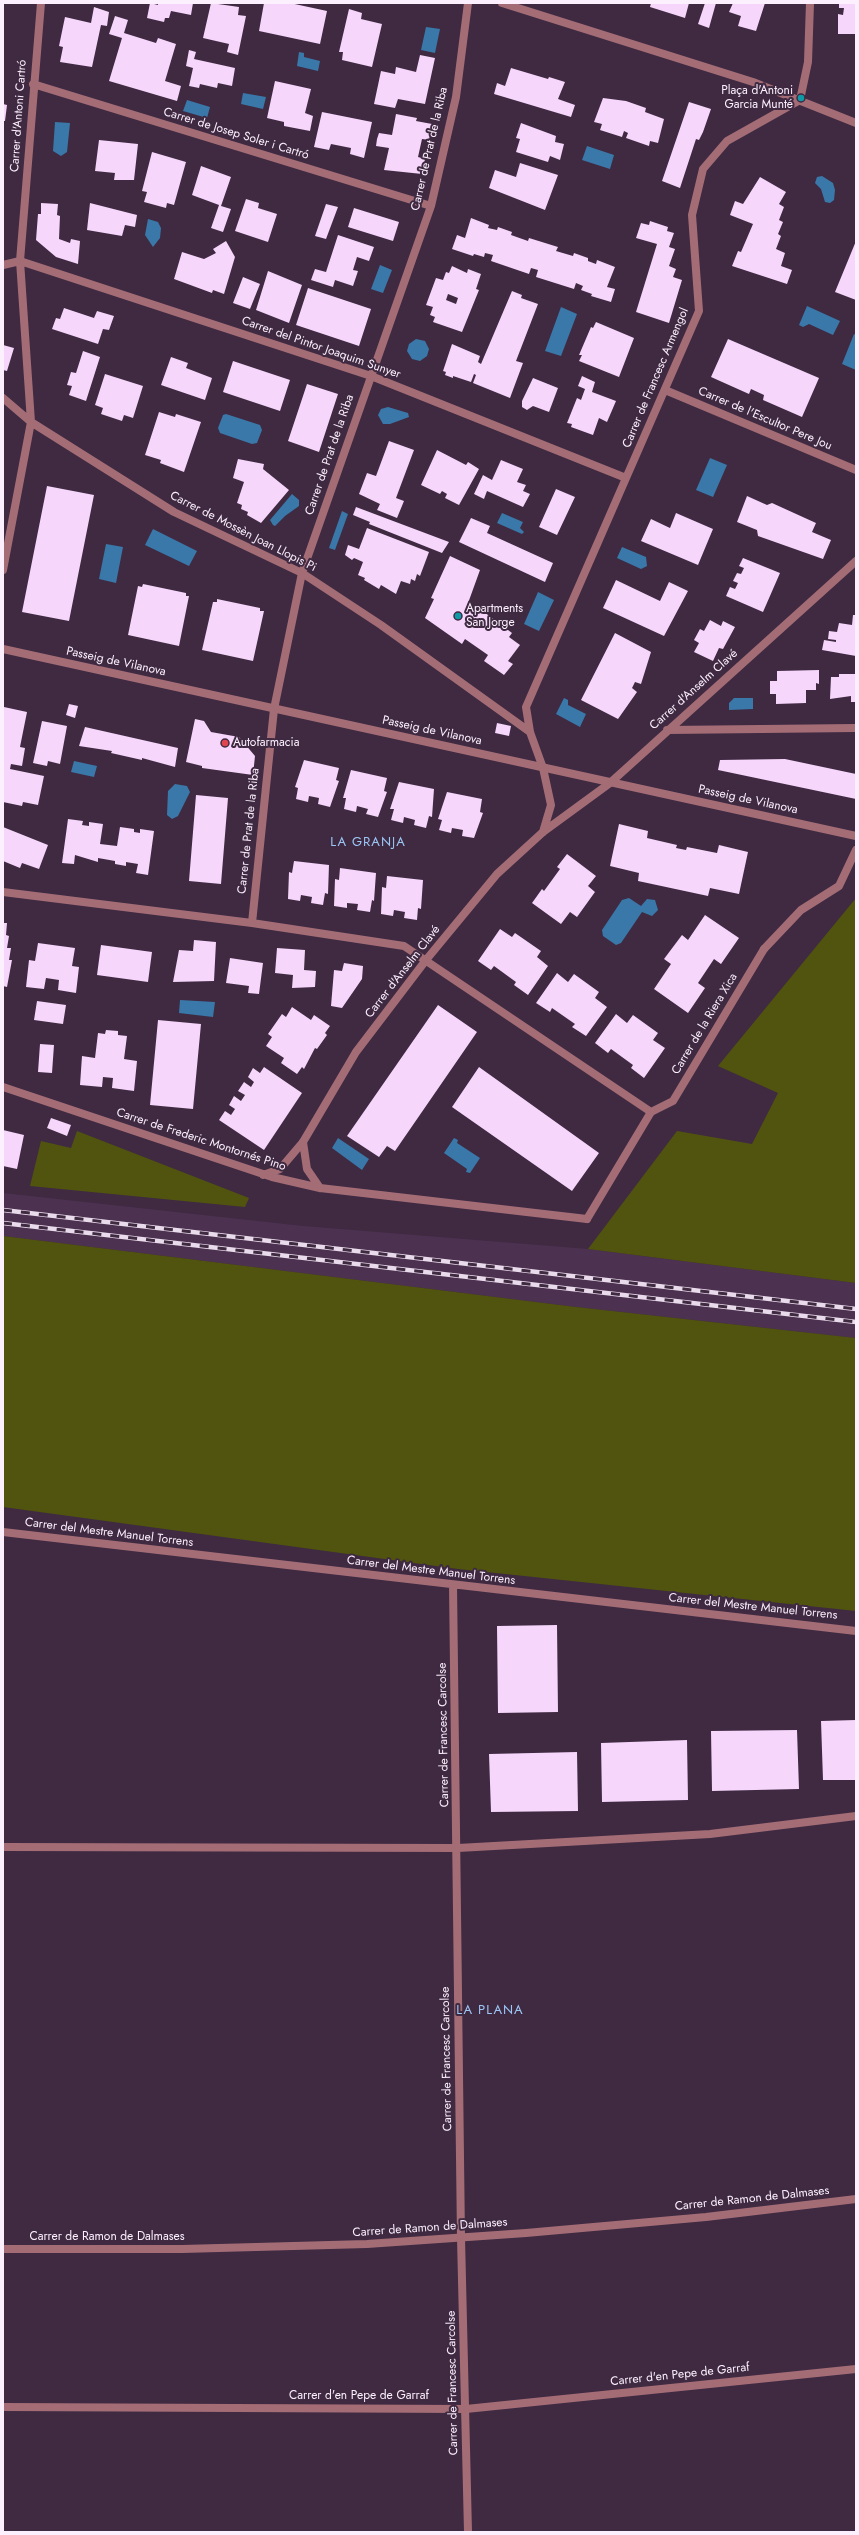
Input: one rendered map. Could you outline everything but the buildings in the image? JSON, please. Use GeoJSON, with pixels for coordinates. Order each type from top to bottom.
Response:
{"type":"FeatureCollection","features":[{"type":"Feature","properties":{"kind":"street","name":"Carrer d'Antoni Cartró"},"geometry":{"type":"LineString","coordinates":[[3,570],[31,422],[20,261],[33,84],[41,3]]}},
{"type":"Feature","properties":{"kind":"street","name":"Carrer de Prat de la Riba"},"geometry":{"type":"LineString","coordinates":[[252,923],[274,709],[302,573],[431,206],[456,97],[468,3]]}},
{"type":"Feature","properties":{"kind":"street"},"geometry":{"type":"LineString","coordinates":[[502,3],[753,82],[856,123]]}},
{"type":"Feature","properties":{"kind":"street"},"geometry":{"type":"LineString","coordinates":[[800,100],[808,62],[810,3]]}},
{"type":"Feature","properties":{"kind":"street","name":"Carrer de Josep Soler i Cartró"},"geometry":{"type":"LineString","coordinates":[[33,84],[431,206]]}},
{"type":"Feature","properties":{"kind":"street","name":"Carrer de Francesc Armengol"},"geometry":{"type":"LineString","coordinates":[[543,768],[530,732],[526,707],[699,311],[692,215],[703,170],[727,141],[800,100]]}},
{"type":"Feature","properties":{"kind":"street"},"geometry":{"type":"LineString","coordinates":[[3,265],[20,261]]}},
{"type":"Feature","properties":{"kind":"street","name":"Carrer del Pintor Joaquim Sunyer"},"geometry":{"type":"LineString","coordinates":[[20,261],[371,376],[626,478]]}},
{"type":"Feature","properties":{"kind":"street","name":"Carrer de l'Escultor Pere Jou"},"geometry":{"type":"LineString","coordinates":[[665,390],[856,470]]}},
{"type":"Feature","properties":{"kind":"street","name":"Carrer de Mossèn Joan Llopis Pi"},"geometry":{"type":"LineString","coordinates":[[3,398],[31,422],[174,512],[302,573],[380,625],[530,732]]}},
{"type":"Feature","properties":{"kind":"street","name":"Carrer d'Anselm Clavé"},"geometry":{"type":"LineString","coordinates":[[264,1175],[280,1169],[302,1142],[356,1052],[426,960],[497,874],[543,832],[610,783],[856,561]]}},
{"type":"Feature","properties":{"kind":"street","name":"Passeig de Vilanova"},"geometry":{"type":"LineString","coordinates":[[3,649],[856,836]]}},
{"type":"Feature","properties":{"kind":"street"},"geometry":{"type":"LineString","coordinates":[[667,730],[856,728]]}},
{"type":"Feature","properties":{"kind":"street"},"geometry":{"type":"LineString","coordinates":[[543,768],[551,805],[543,832]]}},
{"type":"Feature","properties":{"kind":"street","name":"Carrer de la Riera Xica"},"geometry":{"type":"LineString","coordinates":[[651,1112],[673,1101],[764,949],[801,910],[839,886],[856,850]]}},
{"type":"Feature","properties":{"kind":"street"},"geometry":{"type":"LineString","coordinates":[[3,892],[252,923],[404,946],[651,1112]]}},
{"type":"Feature","properties":{"kind":"street","name":"Carrer de Frederic Montornés Pino"},"geometry":{"type":"LineString","coordinates":[[3,1088],[264,1175],[320,1188],[587,1220],[651,1112]]}},
{"type":"Feature","properties":{"kind":"street"},"geometry":{"type":"LineString","coordinates":[[302,1142],[307,1170],[320,1188]]}},
{"type":"Feature","properties":{"kind":"street","name":"Carrer del Mestre Manuel Torrens"},"geometry":{"type":"LineString","coordinates":[[3,1532],[856,1631]]}},
{"type":"Feature","properties":{"kind":"street","name":"Carrer de Francesc Carcolse"},"geometry":{"type":"LineString","coordinates":[[453,1585],[458,1848],[461,2238],[468,2532]]}},
{"type":"Feature","properties":{"kind":"street"},"geometry":{"type":"LineString","coordinates":[[3,1847],[458,1848],[710,1834],[856,1816]]}},
{"type":"Feature","properties":{"kind":"street","name":"Carrer de Ramon de Dalmases"},"geometry":{"type":"LineString","coordinates":[[3,2249],[263,2248],[461,2238],[706,2217],[856,2199]]}},
{"type":"Feature","properties":{"kind":"street","name":"Carrer d'en Pepe de Garraf"},"geometry":{"type":"LineString","coordinates":[[3,2407],[466,2409],[856,2369]]}},
{"type":"Feature","properties":{"kind":"shaded area"},"geometry":{"type":"Polygon","coordinates":[[[856,898],[856,1283],[588,1249],[677,1131],[752,1144],[778,1093],[718,1066],[856,898]]]}},
{"type":"Feature","properties":{"kind":"shaded area"},"geometry":{"type":"Polygon","coordinates":[[[77,1131],[249,1198],[245,1207],[30,1186],[41,1141],[71,1148],[77,1131]]]}},
{"type":"Feature","properties":{"kind":"shaded area"},"geometry":{"type":"Polygon","coordinates":[[[3,1193],[303,1226],[588,1249],[856,1283],[856,1338],[576,1307],[3,1236],[3,1193]]]}},
{"type":"Feature","properties":{"kind":"shaded area"},"geometry":{"type":"Polygon","coordinates":[[[3,1236],[576,1307],[856,1338],[856,1611],[458,1569],[3,1507],[3,1236]]]}},
{"type":"Feature","properties":{"kind":"water"},"geometry":{"type":"Polygon","coordinates":[[[426,27],[440,29],[435,53],[421,50],[426,27]]]}},
{"type":"Feature","properties":{"kind":"water"},"geometry":{"type":"Polygon","coordinates":[[[299,52],[304,53],[304,57],[320,61],[318,71],[297,66],[299,52]]]}},
{"type":"Feature","properties":{"kind":"water"},"geometry":{"type":"Polygon","coordinates":[[[243,93],[266,97],[263,109],[241,104],[243,93]]]}},
{"type":"Feature","properties":{"kind":"water"},"geometry":{"type":"Polygon","coordinates":[[[187,100],[210,107],[207,118],[183,111],[187,100]]]}},
{"type":"Feature","properties":{"kind":"water"},"geometry":{"type":"Polygon","coordinates":[[[55,122],[70,123],[67,152],[61,156],[53,151],[55,122]]]}},
{"type":"Feature","properties":{"kind":"water"},"geometry":{"type":"Polygon","coordinates":[[[587,146],[614,155],[610,169],[582,160],[587,146]]]}},
{"type":"Feature","properties":{"kind":"water"},"geometry":{"type":"Polygon","coordinates":[[[822,176],[833,183],[835,190],[834,200],[830,203],[825,202],[821,189],[815,183],[817,177],[822,176]]]}},
{"type":"Feature","properties":{"kind":"water"},"geometry":{"type":"Polygon","coordinates":[[[148,219],[158,222],[161,228],[160,238],[153,247],[145,235],[148,219]]]}},
{"type":"Feature","properties":{"kind":"water"},"geometry":{"type":"Polygon","coordinates":[[[380,265],[392,270],[383,293],[371,289],[380,265]]]}},
{"type":"Feature","properties":{"kind":"water"},"geometry":{"type":"Polygon","coordinates":[[[807,306],[840,321],[833,335],[809,324],[803,327],[799,325],[807,306]]]}},
{"type":"Feature","properties":{"kind":"water"},"geometry":{"type":"Polygon","coordinates":[[[561,307],[577,314],[561,356],[545,351],[561,307]]]}},
{"type":"Feature","properties":{"kind":"water"},"geometry":{"type":"Polygon","coordinates":[[[854,334],[856,335],[856,370],[842,364],[854,334]]]}},
{"type":"Feature","properties":{"kind":"water"},"geometry":{"type":"Polygon","coordinates":[[[416,339],[425,341],[429,349],[427,356],[420,361],[412,359],[407,351],[409,344],[416,339]]]}},
{"type":"Feature","properties":{"kind":"water"},"geometry":{"type":"Polygon","coordinates":[[[388,407],[408,413],[409,417],[390,424],[383,424],[378,415],[381,409],[388,407]]]}},
{"type":"Feature","properties":{"kind":"water"},"geometry":{"type":"Polygon","coordinates":[[[226,414],[260,425],[262,430],[257,443],[252,444],[220,433],[218,428],[223,415],[226,414]]]}},
{"type":"Feature","properties":{"kind":"water"},"geometry":{"type":"Polygon","coordinates":[[[710,458],[727,465],[713,497],[696,490],[710,458]]]}},
{"type":"Feature","properties":{"kind":"water"},"geometry":{"type":"Polygon","coordinates":[[[292,494],[299,500],[299,506],[285,516],[275,526],[273,525],[270,520],[292,494]]]}},
{"type":"Feature","properties":{"kind":"water"},"geometry":{"type":"Polygon","coordinates":[[[342,511],[348,514],[335,550],[329,548],[342,511]]]}},
{"type":"Feature","properties":{"kind":"water"},"geometry":{"type":"Polygon","coordinates":[[[502,513],[523,522],[520,528],[524,532],[522,534],[497,523],[502,513]]]}},
{"type":"Feature","properties":{"kind":"water"},"geometry":{"type":"Polygon","coordinates":[[[153,529],[197,551],[189,566],[145,545],[153,529]]]}},
{"type":"Feature","properties":{"kind":"water"},"geometry":{"type":"Polygon","coordinates":[[[106,544],[123,547],[116,583],[99,579],[106,544]]]}},
{"type":"Feature","properties":{"kind":"water"},"geometry":{"type":"Polygon","coordinates":[[[622,547],[646,557],[647,566],[641,569],[617,558],[622,547]]]}},
{"type":"Feature","properties":{"kind":"water"},"geometry":{"type":"Polygon","coordinates":[[[538,592],[554,600],[539,631],[524,624],[538,592]]]}},
{"type":"Feature","properties":{"kind":"water"},"geometry":{"type":"Polygon","coordinates":[[[564,698],[568,700],[568,705],[586,714],[580,727],[556,714],[564,698]]]}},
{"type":"Feature","properties":{"kind":"water"},"geometry":{"type":"Polygon","coordinates":[[[734,698],[753,698],[753,709],[729,710],[729,703],[734,698]]]}},
{"type":"Feature","properties":{"kind":"water"},"geometry":{"type":"Polygon","coordinates":[[[74,761],[97,766],[94,777],[71,772],[74,761]]]}},
{"type":"Feature","properties":{"kind":"water"},"geometry":{"type":"Polygon","coordinates":[[[175,784],[187,786],[190,792],[178,816],[172,819],[167,815],[168,791],[175,784]]]}},
{"type":"Feature","properties":{"kind":"water"},"geometry":{"type":"Polygon","coordinates":[[[629,898],[641,906],[647,899],[655,900],[658,910],[652,916],[642,912],[621,943],[616,945],[603,936],[602,930],[622,900],[629,898]]]}},
{"type":"Feature","properties":{"kind":"water"},"geometry":{"type":"Polygon","coordinates":[[[180,1000],[215,1002],[213,1017],[179,1013],[180,1000]]]}},
{"type":"Feature","properties":{"kind":"water"},"geometry":{"type":"Polygon","coordinates":[[[338,1138],[369,1159],[362,1170],[332,1148],[338,1138]]]}},
{"type":"Feature","properties":{"kind":"water"},"geometry":{"type":"Polygon","coordinates":[[[454,1138],[458,1140],[457,1143],[480,1158],[470,1173],[466,1172],[467,1169],[444,1153],[454,1138]]]}},
{"type":"Feature","properties":{"kind":"railway"},"geometry":{"type":"LineString","coordinates":[[3,1210],[856,1309]]}},
{"type":"Feature","properties":{"kind":"railway"},"geometry":{"type":"LineString","coordinates":[[3,1223],[856,1322]]}},
{"type":"Feature","properties":{"kind":"place","name":"Plaça d'Antoni Garcia Munté"},"geometry":{"type":"Point","coordinates":[801,98]}},
{"type":"Feature","properties":{"kind":"place","name":"Apartments San Jorge"},"geometry":{"type":"Point","coordinates":[458,616]}},
{"type":"Feature","properties":{"kind":"place","name":"Autofarmacia"},"geometry":{"type":"Point","coordinates":[225,743]}},
{"type":"Feature","properties":{"kind":"district","name":"LA GRANJA"},"geometry":{"type":"Point","coordinates":[368,843]}},
{"type":"Feature","properties":{"kind":"district","name":"LA PLANA"},"geometry":{"type":"Point","coordinates":[490,2011]}}]}
